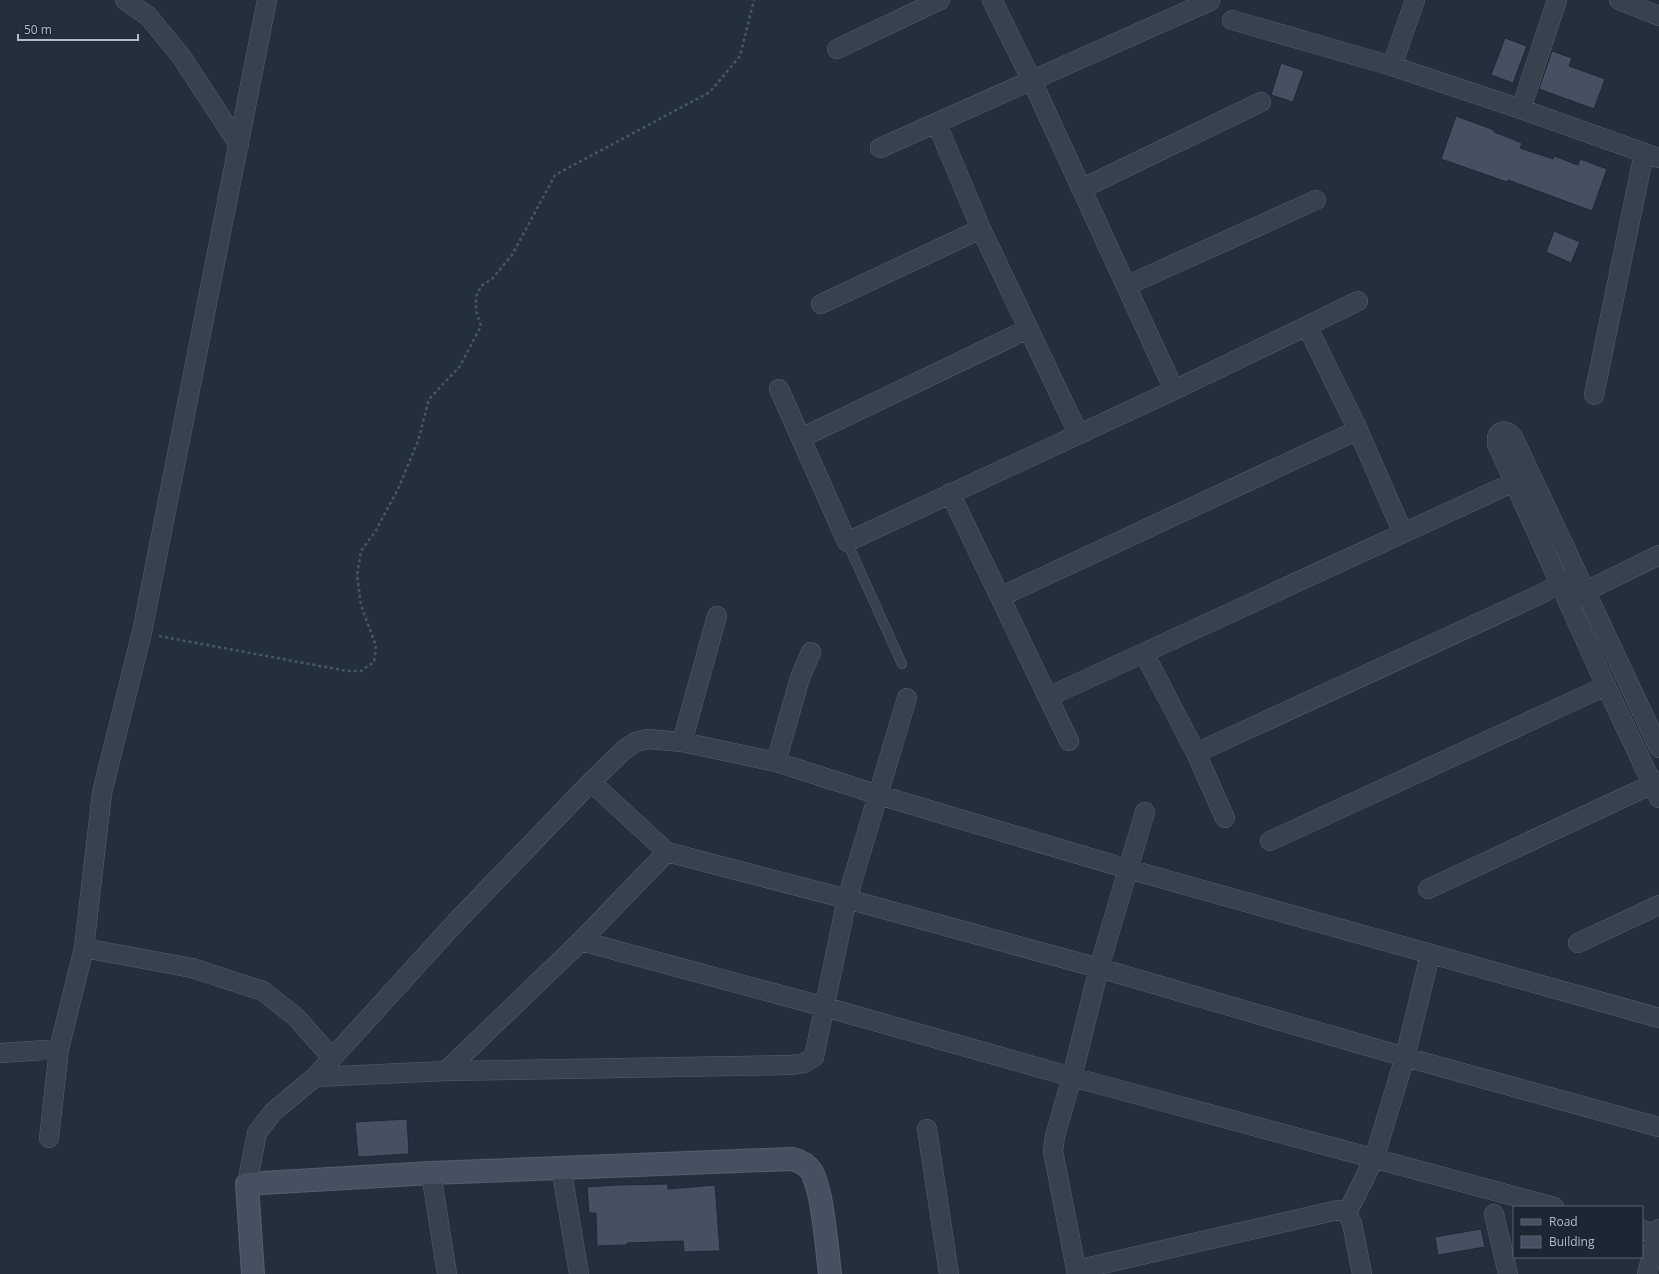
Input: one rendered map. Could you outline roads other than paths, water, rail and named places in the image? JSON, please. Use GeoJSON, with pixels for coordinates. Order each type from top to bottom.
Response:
{"type":"FeatureCollection","features":[{"type":"Feature","properties":{"kind":"street"},"geometry":{"type":"LineString","coordinates":[[125,0],[148,16],[181,56],[239,145]]}},
{"type":"Feature","properties":{"kind":"street"},"geometry":{"type":"LineString","coordinates":[[49,1138],[59,1049],[84,948],[102,793],[142,632],[267,0]]}},
{"type":"Feature","properties":{"kind":"street"},"geometry":{"type":"LineString","coordinates":[[837,49],[940,0]]}},
{"type":"Feature","properties":{"kind":"street"},"geometry":{"type":"LineString","coordinates":[[992,0],[1032,81],[1174,390]]}},
{"type":"Feature","properties":{"kind":"street"},"geometry":{"type":"LineString","coordinates":[[1392,66],[1415,0]]}},
{"type":"Feature","properties":{"kind":"street"},"geometry":{"type":"LineString","coordinates":[[1521,109],[1557,0]]}},
{"type":"Feature","properties":{"kind":"street"},"geometry":{"type":"LineString","coordinates":[[1619,0],[1659,16]]}},
{"type":"Feature","properties":{"kind":"street"},"geometry":{"type":"LineString","coordinates":[[880,148],[937,124],[1210,1]]}},
{"type":"Feature","properties":{"kind":"street"},"geometry":{"type":"LineString","coordinates":[[1232,20],[1392,66],[1521,109],[1651,155],[1594,395]]}},
{"type":"Feature","properties":{"kind":"street"},"geometry":{"type":"LineString","coordinates":[[1081,189],[1261,102]]}},
{"type":"Feature","properties":{"kind":"street"},"geometry":{"type":"LineString","coordinates":[[937,124],[981,229],[1078,433]]}},
{"type":"Feature","properties":{"kind":"street"},"geometry":{"type":"LineString","coordinates":[[1126,286],[1316,200]]}},
{"type":"Feature","properties":{"kind":"street"},"geometry":{"type":"LineString","coordinates":[[821,304],[981,229]]}},
{"type":"Feature","properties":{"kind":"street"},"geometry":{"type":"LineString","coordinates":[[779,389],[847,542],[1078,433],[1174,390],[1358,301]]}},
{"type":"Feature","properties":{"kind":"street"},"geometry":{"type":"LineString","coordinates":[[1307,326],[1358,430],[1403,533]]}},
{"type":"Feature","properties":{"kind":"street"},"geometry":{"type":"LineString","coordinates":[[801,438],[1028,329]]}},
{"type":"Feature","properties":{"kind":"street"},"geometry":{"type":"LineString","coordinates":[[1000,597],[1358,430]]}},
{"type":"Feature","properties":{"kind":"street"},"geometry":{"type":"LineString","coordinates":[[1428,889],[1657,788],[1606,686],[1497,444],[1497,437],[1502,432],[1510,432],[1513,436],[1659,748]]}},
{"type":"Feature","properties":{"kind":"street"},"geometry":{"type":"LineString","coordinates":[[1048,697],[1531,474]]}},
{"type":"Feature","properties":{"kind":"street"},"geometry":{"type":"LineString","coordinates":[[950,493],[1069,741]]}},
{"type":"Feature","properties":{"kind":"street"},"geometry":{"type":"LineString","coordinates":[[1196,753],[1564,592],[1581,582],[1659,555]]}},
{"type":"Feature","properties":{"kind":"street"},"geometry":{"type":"LineString","coordinates":[[682,742],[717,616]]}},
{"type":"Feature","properties":{"kind":"street"},"geometry":{"type":"LineString","coordinates":[[776,762],[800,678],[810,652]]}},
{"type":"Feature","properties":{"kind":"street"},"geometry":{"type":"LineString","coordinates":[[1144,652],[1196,753],[1225,818]]}},
{"type":"Feature","properties":{"kind":"street"},"geometry":{"type":"LineString","coordinates":[[1270,840],[1606,686]]}},
{"type":"Feature","properties":{"kind":"street"},"geometry":{"type":"LineString","coordinates":[[315,1077],[446,1071],[792,1065],[804,1063],[814,1058],[847,899],[907,698]]}},
{"type":"Feature","properties":{"kind":"street"},"geometry":{"type":"LineString","coordinates":[[253,1274],[247,1184],[257,1133],[273,1112],[315,1077],[456,922],[591,782],[625,750],[636,742],[647,738],[682,742],[776,762],[879,795],[1128,869],[1430,955],[1659,1018]]}},
{"type":"Feature","properties":{"kind":"street"},"geometry":{"type":"LineString","coordinates":[[591,782],[667,852],[847,899],[1099,968],[1405,1057],[1659,1127]]}},
{"type":"Feature","properties":{"kind":"street"},"geometry":{"type":"LineString","coordinates":[[1145,812],[1099,968],[1053,1151],[1076,1272],[1338,1210],[1348,1213]]}},
{"type":"Feature","properties":{"kind":"street"},"geometry":{"type":"LineString","coordinates":[[446,1071],[581,941],[667,852]]}},
{"type":"Feature","properties":{"kind":"street"},"geometry":{"type":"LineString","coordinates":[[1578,943],[1659,904]]}},
{"type":"Feature","properties":{"kind":"street"},"geometry":{"type":"LineString","coordinates":[[581,941],[824,1007],[1072,1077],[1550,1206]]}},
{"type":"Feature","properties":{"kind":"street"},"geometry":{"type":"LineString","coordinates":[[84,948],[192,968],[263,992],[296,1017],[332,1058]]}},
{"type":"Feature","properties":{"kind":"street"},"geometry":{"type":"LineString","coordinates":[[1362,1274],[1352,1223],[1348,1213],[1374,1159],[1405,1057],[1430,955]]}},
{"type":"Feature","properties":{"kind":"street"},"geometry":{"type":"LineString","coordinates":[[0,1053],[59,1049]]}},
{"type":"Feature","properties":{"kind":"street"},"geometry":{"type":"LineString","coordinates":[[927,1129],[949,1274]]}},
{"type":"Feature","properties":{"kind":"street"},"geometry":{"type":"LineString","coordinates":[[247,1184],[562,1167],[798,1160],[804,1163],[812,1172],[816,1183],[825,1223],[830,1274]]}},
{"type":"Feature","properties":{"kind":"street"},"geometry":{"type":"LineString","coordinates":[[562,1167],[579,1274]]}},
{"type":"Feature","properties":{"kind":"street"},"geometry":{"type":"LineString","coordinates":[[430,1173],[447,1274]]}},
{"type":"Feature","properties":{"kind":"street"},"geometry":{"type":"LineString","coordinates":[[1494,1214],[1508,1274]]}},
{"type":"Feature","properties":{"kind":"street"},"geometry":{"type":"LineString","coordinates":[[1647,1274],[1653,1231]]}},
{"type":"Feature","properties":{"kind":"lane"},"geometry":{"type":"LineString","coordinates":[[847,542],[902,664]]}}]}
